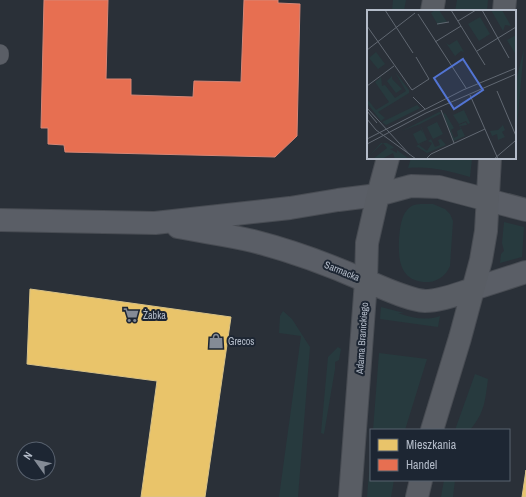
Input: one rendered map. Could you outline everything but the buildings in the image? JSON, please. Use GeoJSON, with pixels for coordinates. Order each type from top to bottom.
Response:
{"type":"FeatureCollection","features":[{"type":"Feature","properties":{"kind":"main road"},"geometry":{"type":"LineString","coordinates":[[432,10],[434,0]]}},
{"type":"Feature","properties":{"kind":"main road"},"geometry":{"type":"LineString","coordinates":[[504,10],[505,0]]}},
{"type":"Feature","properties":{"kind":"main road","name":"Adama Branickiego"},"geometry":{"type":"LineString","coordinates":[[350,497],[366,281],[367,243],[388,159]]}},
{"type":"Feature","properties":{"kind":"main road"},"geometry":{"type":"LineString","coordinates":[[432,429],[481,260],[486,232],[490,159]]}},
{"type":"Feature","properties":{"kind":"main road","name":"Sarmacka"},"geometry":{"type":"LineString","coordinates":[[378,195],[411,186],[440,187],[488,200]]}},
{"type":"Feature","properties":{"kind":"main road","name":"Sarmacka"},"geometry":{"type":"LineString","coordinates":[[366,281],[408,298],[424,301],[444,298],[473,289]]}},
{"type":"Feature","properties":{"kind":"main road"},"geometry":{"type":"LineString","coordinates":[[417,497],[421,481]]}},
{"type":"Feature","properties":{"kind":"street","name":"Sarmacka"},"geometry":{"type":"LineString","coordinates":[[0,220],[155,223],[290,208],[378,195]]}},
{"type":"Feature","properties":{"kind":"street","name":"Sarmacka"},"geometry":{"type":"LineString","coordinates":[[488,200],[526,210]]}},
{"type":"Feature","properties":{"kind":"street","name":"Sarmacka"},"geometry":{"type":"LineString","coordinates":[[155,223],[252,241],[274,247],[307,257],[366,281]]}},
{"type":"Feature","properties":{"kind":"street","name":"Sarmacka"},"geometry":{"type":"LineString","coordinates":[[473,289],[526,272]]}},
{"type":"Feature","properties":{"kind":"green space"},"geometry":{"type":"Polygon","coordinates":[[[393,0],[406,0],[404,10],[392,10],[393,0]]]}},
{"type":"Feature","properties":{"kind":"green space"},"geometry":{"type":"Polygon","coordinates":[[[457,0],[488,0],[487,10],[455,10],[457,0]]]}},
{"type":"Feature","properties":{"kind":"green space"},"geometry":{"type":"Polygon","coordinates":[[[524,49],[517,126],[516,126],[516,81],[524,49]]]}},
{"type":"Feature","properties":{"kind":"green space"},"geometry":{"type":"Polygon","coordinates":[[[411,159],[472,159],[470,177],[432,168],[408,168],[411,159]]]}},
{"type":"Feature","properties":{"kind":"green space"},"geometry":{"type":"Polygon","coordinates":[[[423,204],[433,204],[445,209],[450,214],[453,221],[450,266],[442,277],[429,282],[412,279],[407,275],[403,270],[399,256],[400,230],[404,215],[410,207],[423,204]]]}},
{"type":"Feature","properties":{"kind":"green space"},"geometry":{"type":"Polygon","coordinates":[[[504,222],[524,227],[522,257],[500,263],[501,254],[504,251],[502,243],[504,222]]]}},
{"type":"Feature","properties":{"kind":"green space"},"geometry":{"type":"Polygon","coordinates":[[[381,307],[404,313],[398,313],[424,319],[440,316],[438,327],[380,319],[381,307]]]}},
{"type":"Feature","properties":{"kind":"green space"},"geometry":{"type":"Polygon","coordinates":[[[283,311],[292,319],[310,347],[298,497],[279,497],[301,336],[279,333],[280,316],[283,311]]]}},
{"type":"Feature","properties":{"kind":"green space"},"geometry":{"type":"Polygon","coordinates":[[[338,347],[341,349],[339,360],[335,362],[324,434],[321,433],[328,357],[338,347]]]}},
{"type":"Feature","properties":{"kind":"green space"},"geometry":{"type":"Polygon","coordinates":[[[379,353],[427,359],[405,429],[373,429],[379,353]]]}},
{"type":"Feature","properties":{"kind":"green space"},"geometry":{"type":"Polygon","coordinates":[[[475,374],[488,379],[485,400],[479,418],[471,429],[455,429],[475,374]]]}},
{"type":"Feature","properties":{"kind":"green space"},"geometry":{"type":"Polygon","coordinates":[[[370,462],[370,481],[394,481],[391,497],[367,497],[370,462]]]}},
{"type":"Feature","properties":{"kind":"green space"},"geometry":{"type":"Polygon","coordinates":[[[444,481],[455,481],[453,497],[441,497],[444,481]]]}},
{"type":"Feature","properties":{"kind":"place","name":"Żabka"},"geometry":{"type":"Point","coordinates":[131,315]}},
{"type":"Feature","properties":{"kind":"place","name":"Grecos"},"geometry":{"type":"Point","coordinates":[216,341]}}]}
